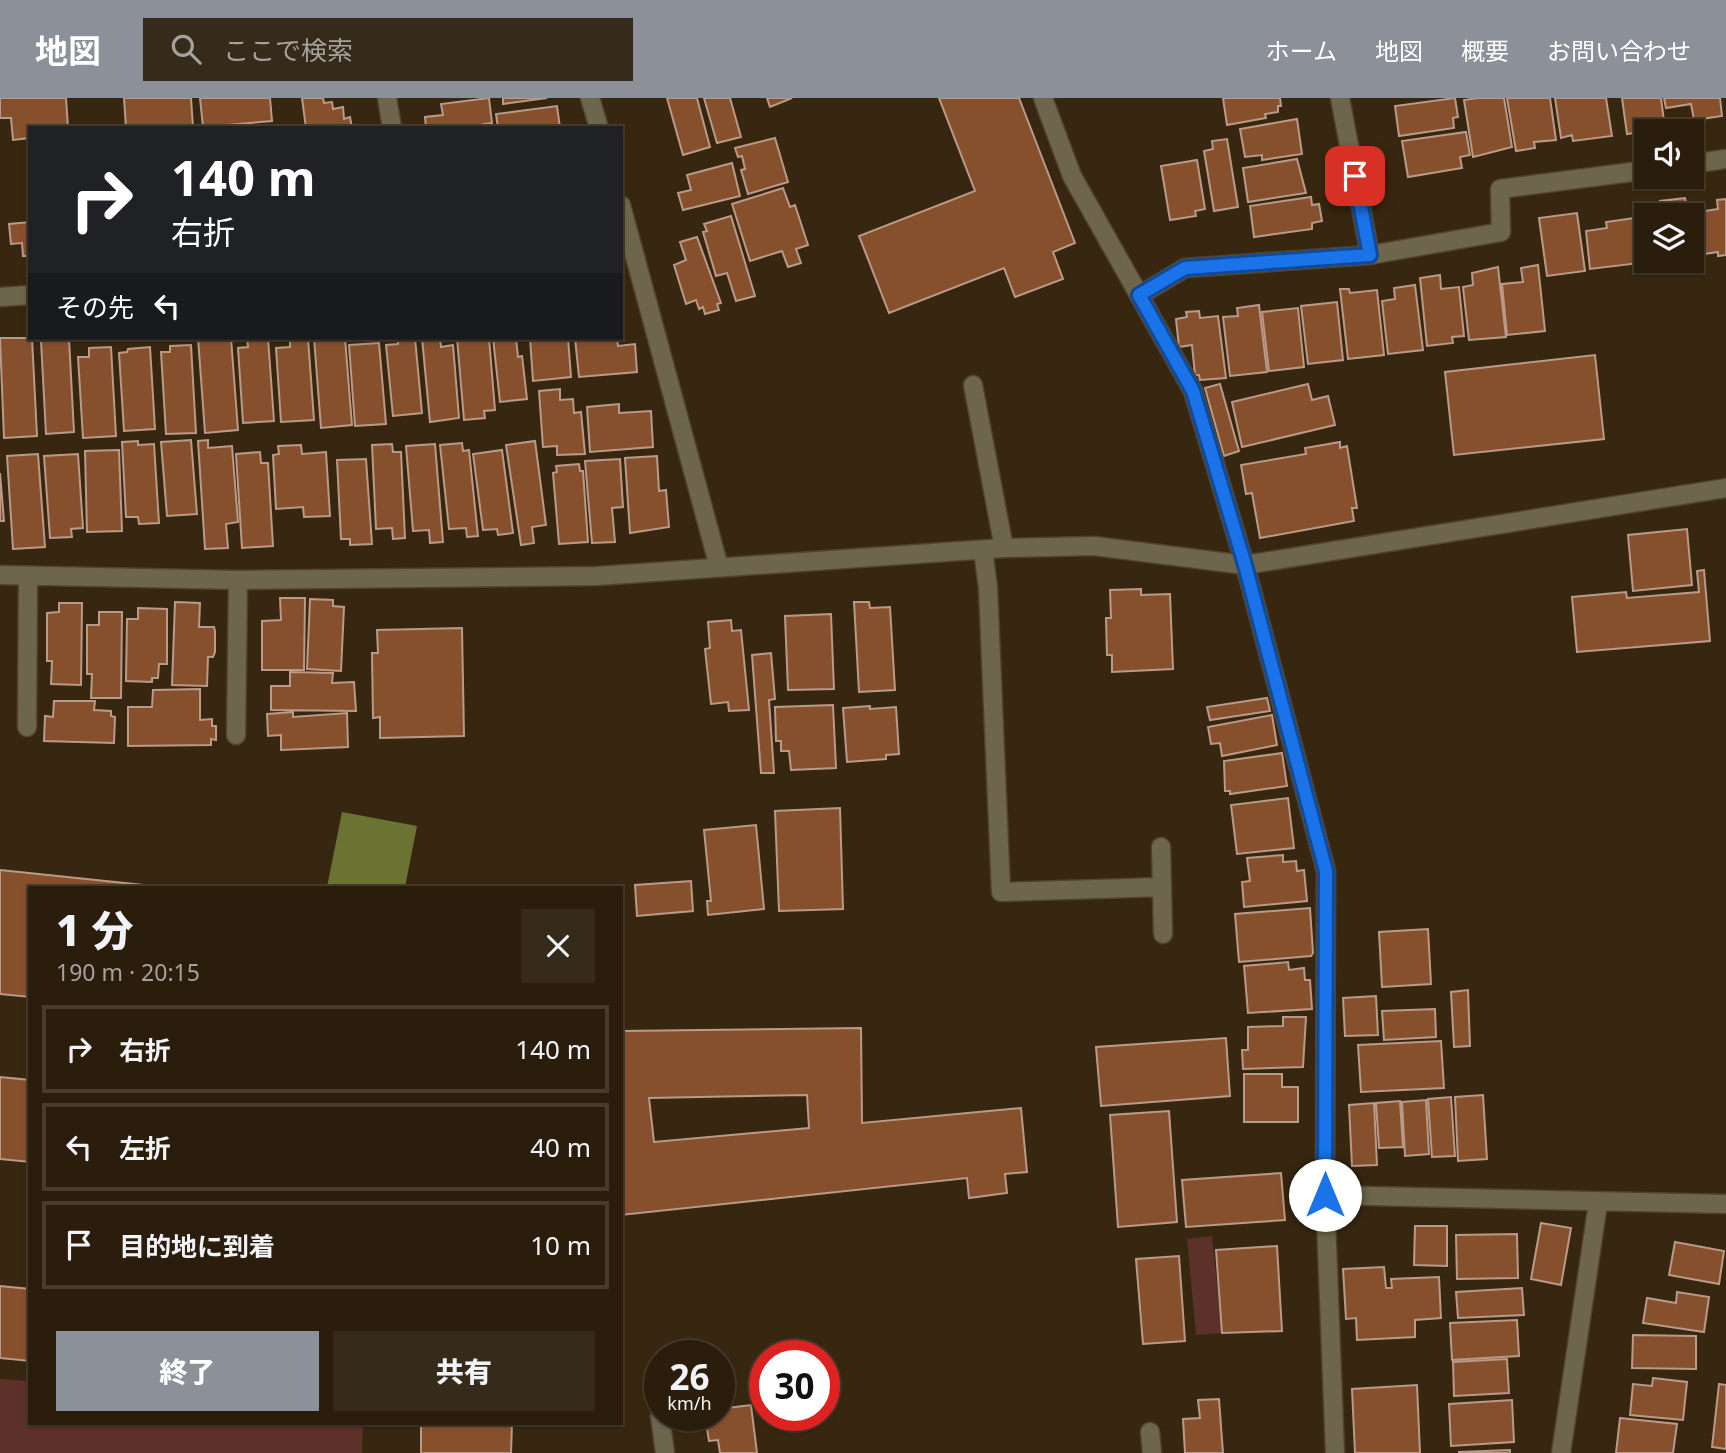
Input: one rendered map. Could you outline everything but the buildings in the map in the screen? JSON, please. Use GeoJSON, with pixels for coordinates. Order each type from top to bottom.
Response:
{"type":"FeatureCollection","features":[{"type":"Feature","properties":{"kind":"street"},"geometry":{"type":"LineString","coordinates":[[387,98],[391,126]]}},
{"type":"Feature","properties":{"kind":"street"},"geometry":{"type":"LineString","coordinates":[[590,98],[598,126]]}},
{"type":"Feature","properties":{"kind":"street"},"geometry":{"type":"LineString","coordinates":[[1043,98],[1072,176],[1193,391],[1245,565],[1326,871],[1325,1195],[1335,1453]]}},
{"type":"Feature","properties":{"kind":"street"},"geometry":{"type":"LineString","coordinates":[[1340,98],[1370,255]]}},
{"type":"Feature","properties":{"kind":"street"},"geometry":{"type":"LineString","coordinates":[[1704,162],[1726,159]]}},
{"type":"Feature","properties":{"kind":"street"},"geometry":{"type":"LineString","coordinates":[[1139,295],[1185,268],[1370,255],[1501,232],[1500,188],[1634,172]]}},
{"type":"Feature","properties":{"kind":"street"},"geometry":{"type":"LineString","coordinates":[[623,219],[627,246],[719,566]]}},
{"type":"Feature","properties":{"kind":"street"},"geometry":{"type":"LineString","coordinates":[[0,297],[28,295]]}},
{"type":"Feature","properties":{"kind":"street"},"geometry":{"type":"LineString","coordinates":[[973,385],[1004,548]]}},
{"type":"Feature","properties":{"kind":"street"},"geometry":{"type":"LineString","coordinates":[[0,575],[28,578],[238,580],[597,576],[1004,548],[1094,546],[1245,565],[1726,488]]}},
{"type":"Feature","properties":{"kind":"street"},"geometry":{"type":"LineString","coordinates":[[983,550],[988,588],[1001,892],[1162,887]]}},
{"type":"Feature","properties":{"kind":"street"},"geometry":{"type":"LineString","coordinates":[[27,727],[28,578]]}},
{"type":"Feature","properties":{"kind":"street"},"geometry":{"type":"LineString","coordinates":[[236,735],[238,580]]}},
{"type":"Feature","properties":{"kind":"street"},"geometry":{"type":"LineString","coordinates":[[1161,847],[1163,934]]}},
{"type":"Feature","properties":{"kind":"street"},"geometry":{"type":"LineString","coordinates":[[1325,1195],[1726,1204]]}},
{"type":"Feature","properties":{"kind":"street"},"geometry":{"type":"LineString","coordinates":[[1561,1453],[1598,1203]]}},
{"type":"Feature","properties":{"kind":"street"},"geometry":{"type":"LineString","coordinates":[[662,1431],[665,1453]]}},
{"type":"Feature","properties":{"kind":"street"},"geometry":{"type":"LineString","coordinates":[[1150,1432],[1152,1453]]}},
{"type":"Feature","properties":{"kind":"shaded area"},"geometry":{"type":"Polygon","coordinates":[[[342,812],[417,826],[405,886],[327,886],[342,812]]]}},
{"type":"Feature","properties":{"kind":"shaded area"},"geometry":{"type":"Polygon","coordinates":[[[1212,1236],[1222,1333],[1196,1335],[1187,1239],[1212,1236]]]}},
{"type":"Feature","properties":{"kind":"shaded area"},"geometry":{"type":"Polygon","coordinates":[[[0,1379],[28,1381],[28,1425],[363,1425],[362,1453],[0,1453],[0,1379]]]}},
{"type":"Feature","properties":{"kind":"route"},"geometry":{"type":"LineString","coordinates":[[1325,1195],[1326,871],[1245,565],[1193,391],[1139,295],[1185,268],[1370,255],[1355,176]]}}]}
